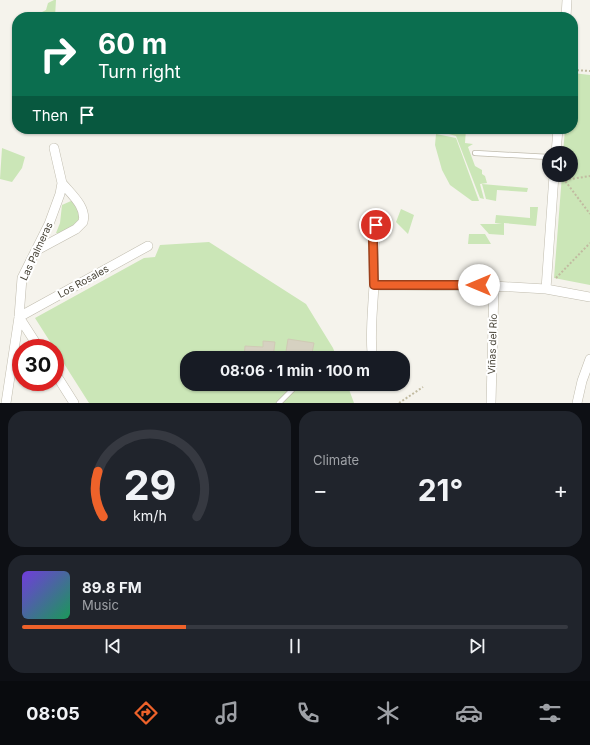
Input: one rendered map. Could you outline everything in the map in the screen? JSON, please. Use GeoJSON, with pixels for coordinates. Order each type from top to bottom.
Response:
{"type":"FeatureCollection","features":[{"type":"Feature","properties":{"kind":"street"},"geometry":{"type":"LineString","coordinates":[[566,12],[567,0]]}},
{"type":"Feature","properties":{"kind":"street"},"geometry":{"type":"LineString","coordinates":[[557,146],[558,134]]}},
{"type":"Feature","properties":{"kind":"street","name":"Las Palmeras"},"geometry":{"type":"LineString","coordinates":[[6,403],[19,317],[22,278],[37,250],[54,212],[62,183],[60,167],[54,148]]}},
{"type":"Feature","properties":{"kind":"street"},"geometry":{"type":"LineString","coordinates":[[546,289],[554,182]]}},
{"type":"Feature","properties":{"kind":"street"},"geometry":{"type":"LineString","coordinates":[[37,250],[76,229],[83,222],[84,212],[62,183]]}},
{"type":"Feature","properties":{"kind":"street"},"geometry":{"type":"LineString","coordinates":[[372,351],[371,337],[374,285],[373,241],[376,225]]}},
{"type":"Feature","properties":{"kind":"street","name":"Los Rosales"},"geometry":{"type":"LineString","coordinates":[[19,317],[148,246]]}},
{"type":"Feature","properties":{"kind":"street"},"geometry":{"type":"LineString","coordinates":[[374,285],[494,286],[546,289],[590,296]]}},
{"type":"Feature","properties":{"kind":"street","name":"Viñas del Río"},"geometry":{"type":"LineString","coordinates":[[491,403],[494,286]]}},
{"type":"Feature","properties":{"kind":"street"},"geometry":{"type":"LineString","coordinates":[[19,317],[33,339]]}},
{"type":"Feature","properties":{"kind":"street"},"geometry":{"type":"LineString","coordinates":[[577,403],[582,380],[590,359]]}},
{"type":"Feature","properties":{"kind":"street"},"geometry":{"type":"LineString","coordinates":[[64,387],[74,403]]}},
{"type":"Feature","properties":{"kind":"lane"},"geometry":{"type":"LineString","coordinates":[[475,153],[542,157]]}},
{"type":"Feature","properties":{"kind":"lane"},"geometry":{"type":"LineString","coordinates":[[279,403],[291,391]]}},
{"type":"Feature","properties":{"kind":"path"},"geometry":{"type":"LineString","coordinates":[[578,70],[590,71]]}},
{"type":"Feature","properties":{"kind":"path"},"geometry":{"type":"LineString","coordinates":[[578,178],[590,176]]}},
{"type":"Feature","properties":{"kind":"path"},"geometry":{"type":"LineString","coordinates":[[566,182],[590,214]]}},
{"type":"Feature","properties":{"kind":"path"},"geometry":{"type":"LineString","coordinates":[[546,289],[590,243]]}},
{"type":"Feature","properties":{"kind":"path"},"geometry":{"type":"LineString","coordinates":[[399,403],[423,387]]}},
{"type":"Feature","properties":{"kind":"green space"},"geometry":{"type":"Polygon","coordinates":[[[56,0],[55,12],[42,12],[46,10],[48,3],[56,0]]]}},
{"type":"Feature","properties":{"kind":"green space"},"geometry":{"type":"Polygon","coordinates":[[[578,74],[590,75],[590,285],[554,278],[561,182],[578,182],[578,146],[564,146],[565,134],[578,134],[578,74]]]}},
{"type":"Feature","properties":{"kind":"green space"},"geometry":{"type":"Polygon","coordinates":[[[436,134],[456,138],[479,201],[472,201],[450,185],[442,170],[435,145],[436,134]]]}},
{"type":"Feature","properties":{"kind":"green space"},"geometry":{"type":"Polygon","coordinates":[[[449,134],[466,134],[465,143],[473,144],[468,147],[475,166],[482,170],[482,174],[485,176],[487,183],[480,184],[484,199],[480,198],[456,136],[449,134]]]}},
{"type":"Feature","properties":{"kind":"green space"},"geometry":{"type":"Polygon","coordinates":[[[2,148],[25,157],[22,168],[12,182],[0,179],[2,148]]]}},
{"type":"Feature","properties":{"kind":"green space"},"geometry":{"type":"Polygon","coordinates":[[[482,184],[528,188],[527,192],[497,190],[496,201],[486,199],[482,184]]]}},
{"type":"Feature","properties":{"kind":"green space"},"geometry":{"type":"Polygon","coordinates":[[[71,201],[75,202],[78,210],[79,218],[77,224],[60,233],[56,233],[60,223],[62,205],[71,201]]]}},
{"type":"Feature","properties":{"kind":"green space"},"geometry":{"type":"Polygon","coordinates":[[[530,207],[538,207],[536,226],[504,223],[504,235],[489,234],[480,224],[502,224],[495,223],[496,215],[530,218],[530,207]]]}},
{"type":"Feature","properties":{"kind":"green space"},"geometry":{"type":"Polygon","coordinates":[[[401,209],[414,215],[408,234],[396,222],[401,209]]]}},
{"type":"Feature","properties":{"kind":"green space"},"geometry":{"type":"Polygon","coordinates":[[[469,234],[485,234],[491,244],[468,244],[469,234]]]}},
{"type":"Feature","properties":{"kind":"green space"},"geometry":{"type":"Polygon","coordinates":[[[209,242],[306,304],[334,351],[180,351],[180,391],[350,391],[354,403],[89,403],[64,364],[64,339],[48,339],[35,318],[144,258],[155,257],[160,245],[209,242]]]}},
{"type":"Feature","properties":{"kind":"building"},"geometry":{"type":"Polygon","coordinates":[[[288,339],[314,343],[312,351],[286,351],[288,339]]]}},
{"type":"Feature","properties":{"kind":"building"},"geometry":{"type":"Polygon","coordinates":[[[263,341],[275,342],[274,351],[245,351],[245,346],[263,347],[263,341]]]}},
{"type":"Feature","properties":{"kind":"route"},"geometry":{"type":"LineString","coordinates":[[376,225],[373,241],[374,285],[479,285]]}}]}
